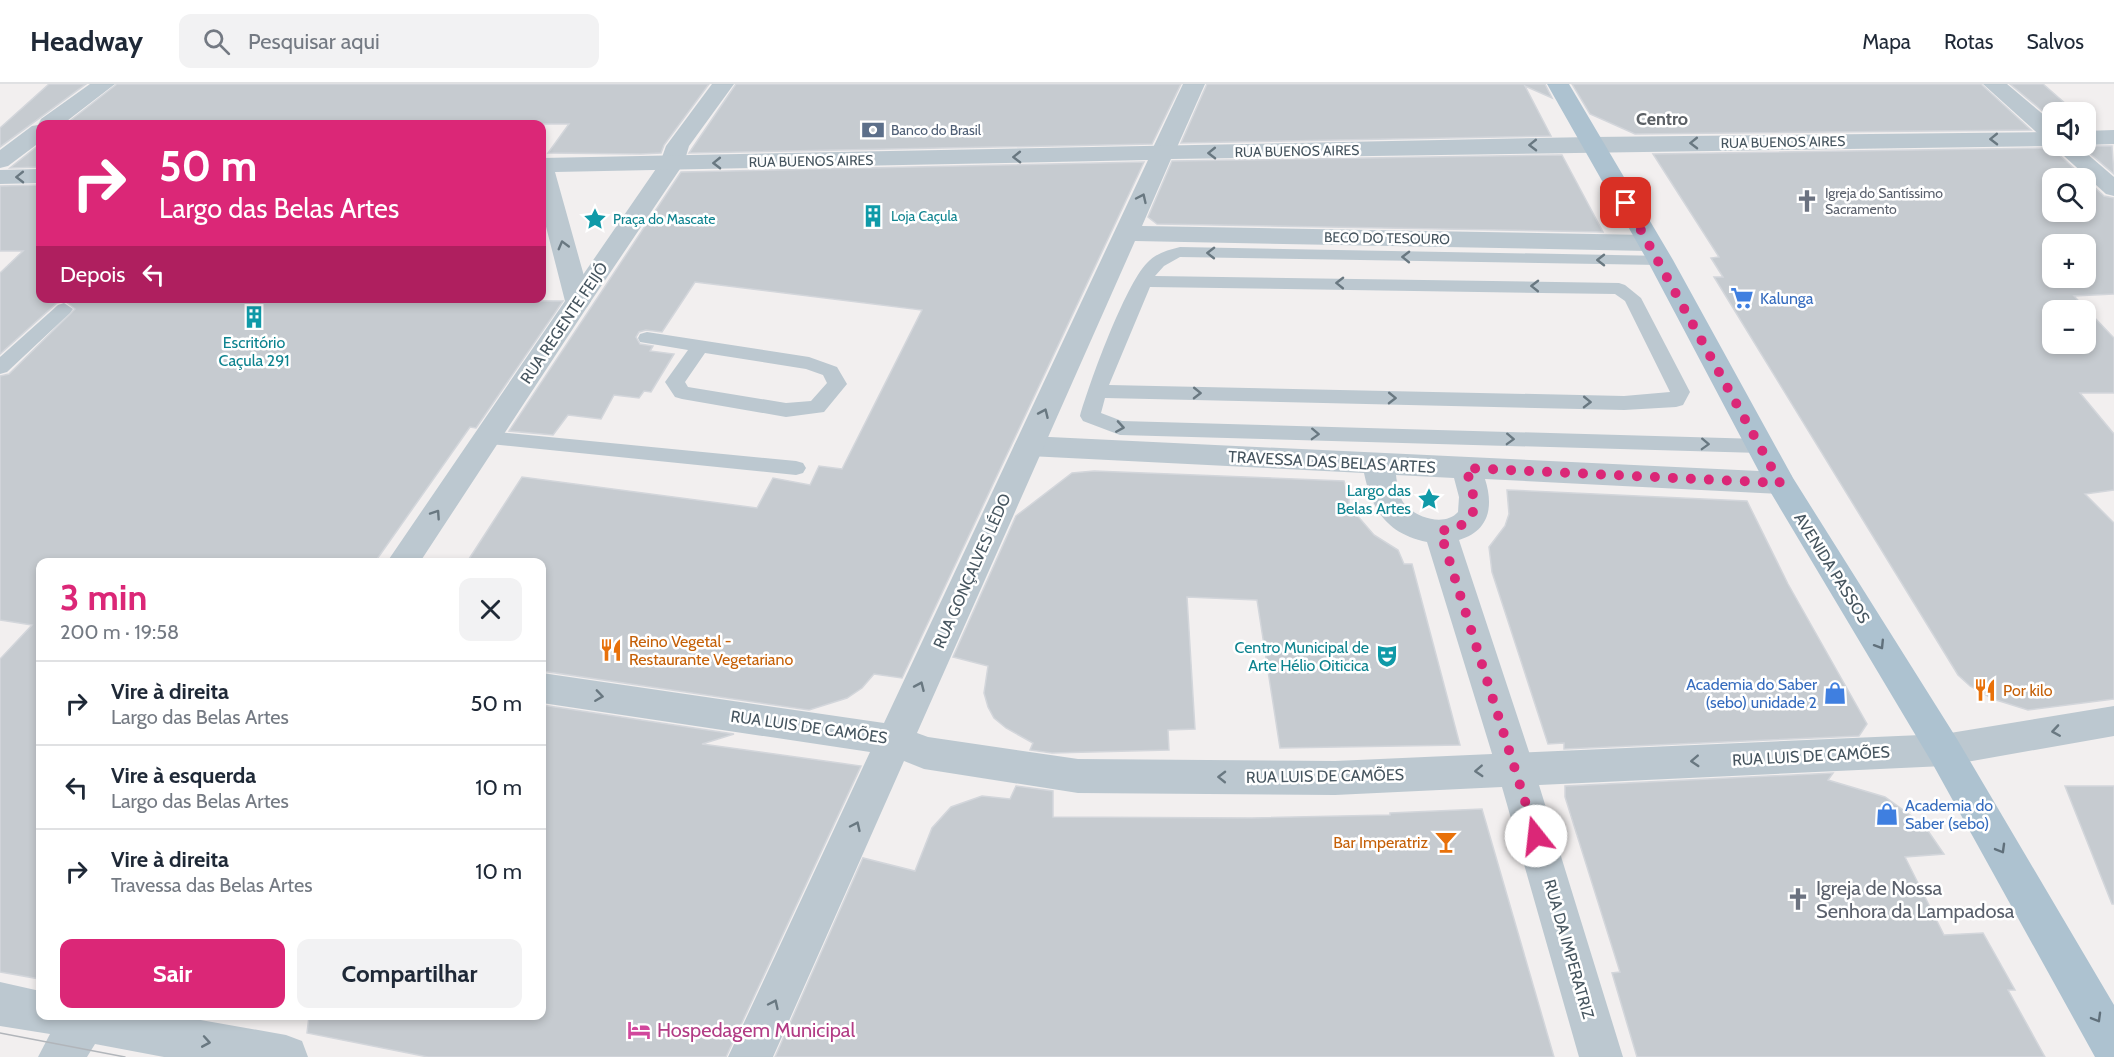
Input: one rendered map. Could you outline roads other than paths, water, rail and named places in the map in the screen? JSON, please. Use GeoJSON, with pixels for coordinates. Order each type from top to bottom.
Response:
{"type":"FeatureCollection","features":[{"type":"Feature","properties":{"kind":"main road","name":"AVENIDA PASSOS"},"geometry":{"type":"LineString","coordinates":[[1558,84],[1655,251],[1780,483],[1944,750],[2114,1047]]}},
{"type":"Feature","properties":{"kind":"street"},"geometry":{"type":"LineString","coordinates":[[54,120],[104,84]]}},
{"type":"Feature","properties":{"kind":"street","name":"RUA REGENTE FEIJÓ"},"geometry":{"type":"LineString","coordinates":[[406,558],[570,318],[672,164],[678,146],[723,84]]}},
{"type":"Feature","properties":{"kind":"street","name":"RUA GONÇALVES LÉDO"},"geometry":{"type":"LineString","coordinates":[[750,1057],[1194,84]]}},
{"type":"Feature","properties":{"kind":"street"},"geometry":{"type":"LineString","coordinates":[[1994,84],[2042,128]]}},
{"type":"Feature","properties":{"kind":"street"},"geometry":{"type":"LineString","coordinates":[[0,161],[36,134]]}},
{"type":"Feature","properties":{"kind":"street","name":"RUA BUENOS AIRES"},"geometry":{"type":"LineString","coordinates":[[546,166],[1592,144],[2042,137]]}},
{"type":"Feature","properties":{"kind":"street"},"geometry":{"type":"LineString","coordinates":[[2096,138],[2114,137]]}},
{"type":"Feature","properties":{"kind":"street"},"geometry":{"type":"LineString","coordinates":[[2076,156],[2114,189]]}},
{"type":"Feature","properties":{"kind":"street"},"geometry":{"type":"LineString","coordinates":[[0,177],[36,176]]}},
{"type":"Feature","properties":{"kind":"street"},"geometry":{"type":"LineString","coordinates":[[546,188],[570,318]]}},
{"type":"Feature","properties":{"kind":"street","name":"BECO DO TESOURO"},"geometry":{"type":"LineString","coordinates":[[1125,233],[1655,251]]}},
{"type":"Feature","properties":{"kind":"street","name":"TRAVESSA DAS BELAS ARTES"},"geometry":{"type":"LineString","coordinates":[[1029,446],[1378,465],[1780,483]]}},
{"type":"Feature","properties":{"kind":"street"},"geometry":{"type":"LineString","coordinates":[[1378,465],[1386,500],[1395,514],[1418,528],[1440,531],[1455,529],[1468,523],[1474,514],[1474,497],[1466,468]]}},
{"type":"Feature","properties":{"kind":"street","name":"RUA DA IMPERATRIZ"},"geometry":{"type":"LineString","coordinates":[[1440,531],[1516,770],[1600,1057]]}},
{"type":"Feature","properties":{"kind":"street","name":"RUA LUIS DE CAMÕES"},"geometry":{"type":"LineString","coordinates":[[546,689],[895,740],[924,753],[1078,776],[1335,778],[1944,750],[2114,721]]}},
{"type":"Feature","properties":{"kind":"street"},"geometry":{"type":"LineString","coordinates":[[0,1005],[36,1011]]}},
{"type":"Feature","properties":{"kind":"street"},"geometry":{"type":"LineString","coordinates":[[60,1057],[77,1020]]}},
{"type":"Feature","properties":{"kind":"street"},"geometry":{"type":"LineString","coordinates":[[94,1020],[286,1057]]}},
{"type":"Feature","properties":{"kind":"lane"},"geometry":{"type":"LineString","coordinates":[[1655,251],[1180,252],[1167,255],[1149,269],[1143,281],[1097,391],[1090,416],[1120,428],[1760,446]]}},
{"type":"Feature","properties":{"kind":"lane"},"geometry":{"type":"LineString","coordinates":[[1097,391],[1624,403],[1676,400],[1680,392],[1632,298],[1618,289],[1143,281]]}},
{"type":"Feature","properties":{"kind":"lane"},"geometry":{"type":"LineString","coordinates":[[0,368],[64,309]]}},
{"type":"Feature","properties":{"kind":"lane"},"geometry":{"type":"LineString","coordinates":[[647,338],[809,363],[830,371],[837,384],[817,406],[786,410],[682,392],[675,382],[700,347]]}},
{"type":"Feature","properties":{"kind":"lane"},"geometry":{"type":"LineString","coordinates":[[487,438],[796,468]]}},
{"type":"Feature","properties":{"kind":"tram line"},"geometry":{"type":"LineString","coordinates":[[0,1033],[125,1057]]}},
{"type":"Feature","properties":{"kind":"place","name":"Banco do Brasil"},"geometry":{"type":"Point","coordinates":[873,130]}},
{"type":"Feature","properties":{"kind":"place","name":"Igreja do Santíssimo Sacramento"},"geometry":{"type":"Point","coordinates":[1807,201]}},
{"type":"Feature","properties":{"kind":"place","name":"Loja Caçula"},"geometry":{"type":"Point","coordinates":[873,216]}},
{"type":"Feature","properties":{"kind":"place","name":"Praça do Mascate"},"geometry":{"type":"Point","coordinates":[595,219]}},
{"type":"Feature","properties":{"kind":"place","name":"Kalunga"},"geometry":{"type":"Point","coordinates":[1742,298]}},
{"type":"Feature","properties":{"kind":"place","name":"Escritório Caçula 291"},"geometry":{"type":"Point","coordinates":[254,317]}},
{"type":"Feature","properties":{"kind":"place","name":"Largo das Belas Artes"},"geometry":{"type":"Point","coordinates":[1429,499]}},
{"type":"Feature","properties":{"kind":"place","name":"Reino Vegetal - Restaurante Vegetariano"},"geometry":{"type":"Point","coordinates":[611,650]}},
{"type":"Feature","properties":{"kind":"place","name":"Centro Municipal de Arte Hélio Oiticica"},"geometry":{"type":"Point","coordinates":[1387,656]}},
{"type":"Feature","properties":{"kind":"place","name":"Por kilo"},"geometry":{"type":"Point","coordinates":[1985,690]}},
{"type":"Feature","properties":{"kind":"place","name":"Academia do Saber (sebo) unidade 2"},"geometry":{"type":"Point","coordinates":[1835,693]}},
{"type":"Feature","properties":{"kind":"place","name":"Academia do Saber (sebo)"},"geometry":{"type":"Point","coordinates":[1887,814]}},
{"type":"Feature","properties":{"kind":"place","name":"Bar Imperatriz"},"geometry":{"type":"Point","coordinates":[1446,842]}},
{"type":"Feature","properties":{"kind":"place","name":"Igreja de Nossa Senhora da Lampadosa"},"geometry":{"type":"Point","coordinates":[1798,899]}},
{"type":"Feature","properties":{"kind":"place","name":"Hospedagem Municipal"},"geometry":{"type":"Point","coordinates":[639,1030]}},
{"type":"Feature","properties":{"kind":"district","name":"Centro"},"geometry":{"type":"Point","coordinates":[1662,119]}}]}
